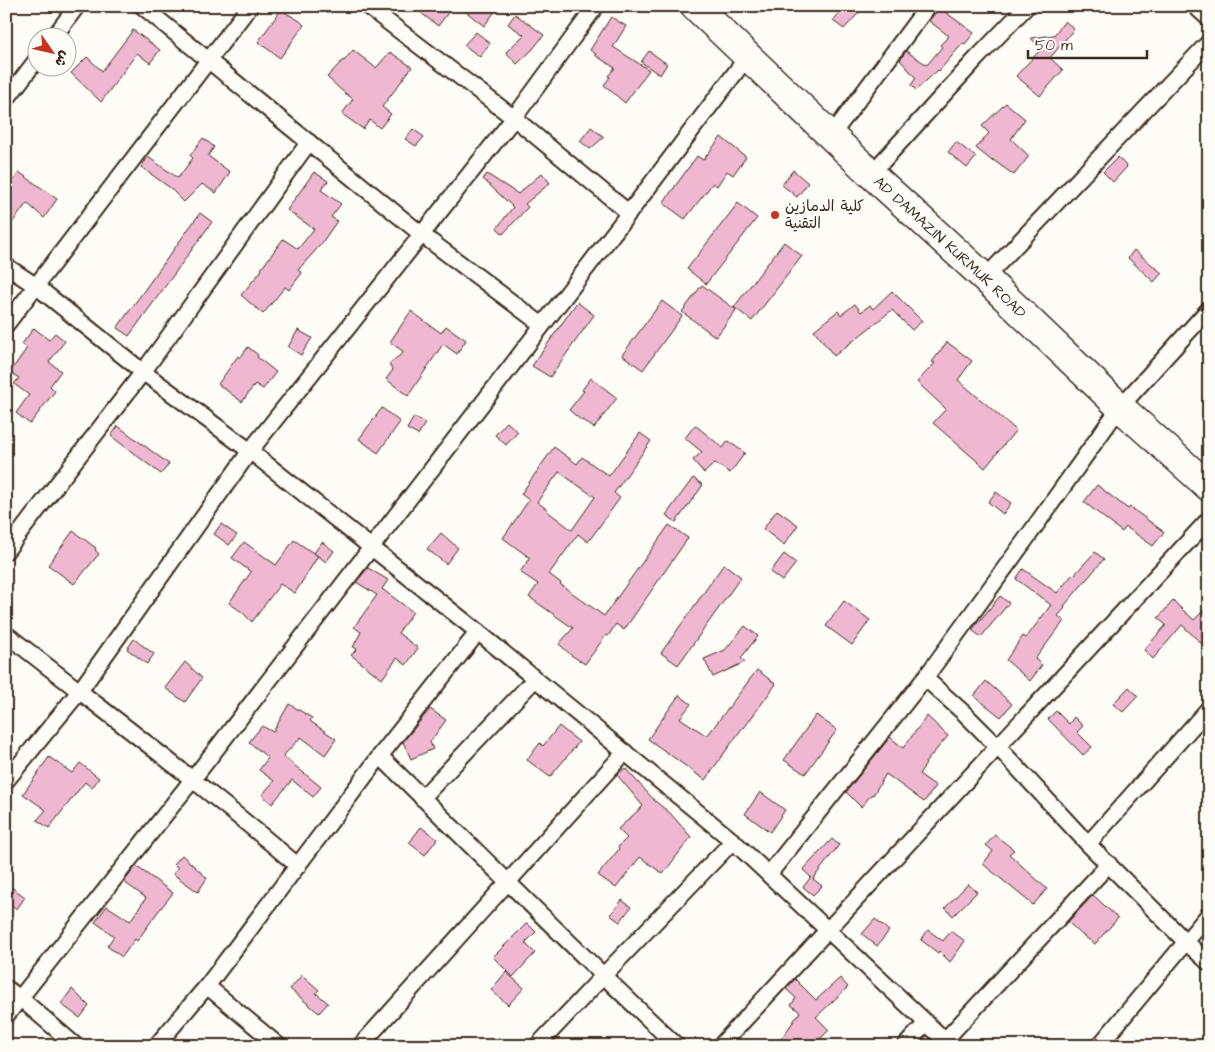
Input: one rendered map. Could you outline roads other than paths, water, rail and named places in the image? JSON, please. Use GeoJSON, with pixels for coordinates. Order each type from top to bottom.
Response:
{"type":"FeatureCollection","features":[{"type":"Feature","properties":{"kind":"highway","name":"AD DAMAZIN KURMUK ROAD"},"geometry":{"type":"LineString","coordinates":[[700,8],[871,174],[985,278],[1120,407],[1209,487]]}},
{"type":"Feature","properties":{"kind":"street"},"geometry":{"type":"LineString","coordinates":[[60,28],[77,6]]}},
{"type":"Feature","properties":{"kind":"street"},"geometry":{"type":"LineString","coordinates":[[142,6],[421,234],[542,325]]}},
{"type":"Feature","properties":{"kind":"street"},"geometry":{"type":"LineString","coordinates":[[6,324],[250,6]]}},
{"type":"Feature","properties":{"kind":"street"},"geometry":{"type":"LineString","coordinates":[[367,6],[514,118],[628,213]]}},
{"type":"Feature","properties":{"kind":"street"},"geometry":{"type":"LineString","coordinates":[[6,781],[79,692],[250,451],[514,118],[596,6]]}},
{"type":"Feature","properties":{"kind":"street"},"geometry":{"type":"LineString","coordinates":[[831,136],[928,6]]}},
{"type":"Feature","properties":{"kind":"street"},"geometry":{"type":"LineString","coordinates":[[871,174],[1027,6]]}},
{"type":"Feature","properties":{"kind":"street"},"geometry":{"type":"LineString","coordinates":[[1195,6],[1209,19]]}},
{"type":"Feature","properties":{"kind":"street"},"geometry":{"type":"LineString","coordinates":[[985,278],[1209,42]]}},
{"type":"Feature","properties":{"kind":"street"},"geometry":{"type":"LineString","coordinates":[[6,1016],[193,779],[748,56]]}},
{"type":"Feature","properties":{"kind":"street"},"geometry":{"type":"LineString","coordinates":[[6,100],[28,71]]}},
{"type":"Feature","properties":{"kind":"street"},"geometry":{"type":"LineString","coordinates":[[6,552],[143,372],[309,142]]}},
{"type":"Feature","properties":{"kind":"street"},"geometry":{"type":"LineString","coordinates":[[6,266],[36,286],[143,372],[250,451],[478,632],[733,841],[948,1043],[1109,864]]}},
{"type":"Feature","properties":{"kind":"street"},"geometry":{"type":"LineString","coordinates":[[769,874],[925,678],[1120,407],[1209,309]]}},
{"type":"Feature","properties":{"kind":"street"},"geometry":{"type":"LineString","coordinates":[[720,1046],[1209,519]]}},
{"type":"Feature","properties":{"kind":"street"},"geometry":{"type":"LineString","coordinates":[[156,1046],[207,986],[380,756],[478,632]]}},
{"type":"Feature","properties":{"kind":"street"},"geometry":{"type":"LineString","coordinates":[[6,634],[193,779],[298,866]]}},
{"type":"Feature","properties":{"kind":"street"},"geometry":{"type":"LineString","coordinates":[[925,678],[998,747],[1088,844],[1209,963]]}},
{"type":"Feature","properties":{"kind":"street"},"geometry":{"type":"LineString","coordinates":[[422,798],[535,679]]}},
{"type":"Feature","properties":{"kind":"street"},"geometry":{"type":"LineString","coordinates":[[1088,844],[1209,708]]}},
{"type":"Feature","properties":{"kind":"street"},"geometry":{"type":"LineString","coordinates":[[360,1046],[625,752]]}},
{"type":"Feature","properties":{"kind":"street"},"geometry":{"type":"LineString","coordinates":[[380,756],[509,881],[603,976],[677,1046]]}},
{"type":"Feature","properties":{"kind":"street"},"geometry":{"type":"LineString","coordinates":[[537,1046],[733,841]]}},
{"type":"Feature","properties":{"kind":"street"},"geometry":{"type":"LineString","coordinates":[[1099,1046],[1209,914]]}},
{"type":"Feature","properties":{"kind":"street"},"geometry":{"type":"LineString","coordinates":[[207,986],[279,1046]]}},
{"type":"Feature","properties":{"kind":"street"},"geometry":{"type":"LineString","coordinates":[[6,988],[76,1046]]}},
{"type":"Feature","properties":{"kind":"street"},"geometry":{"type":"LineString","coordinates":[[905,1046],[926,1023]]}},
{"type":"Feature","properties":{"kind":"place","name":"كلية الدمازين التقنية"},"geometry":{"type":"Point","coordinates":[775,215]}}]}
